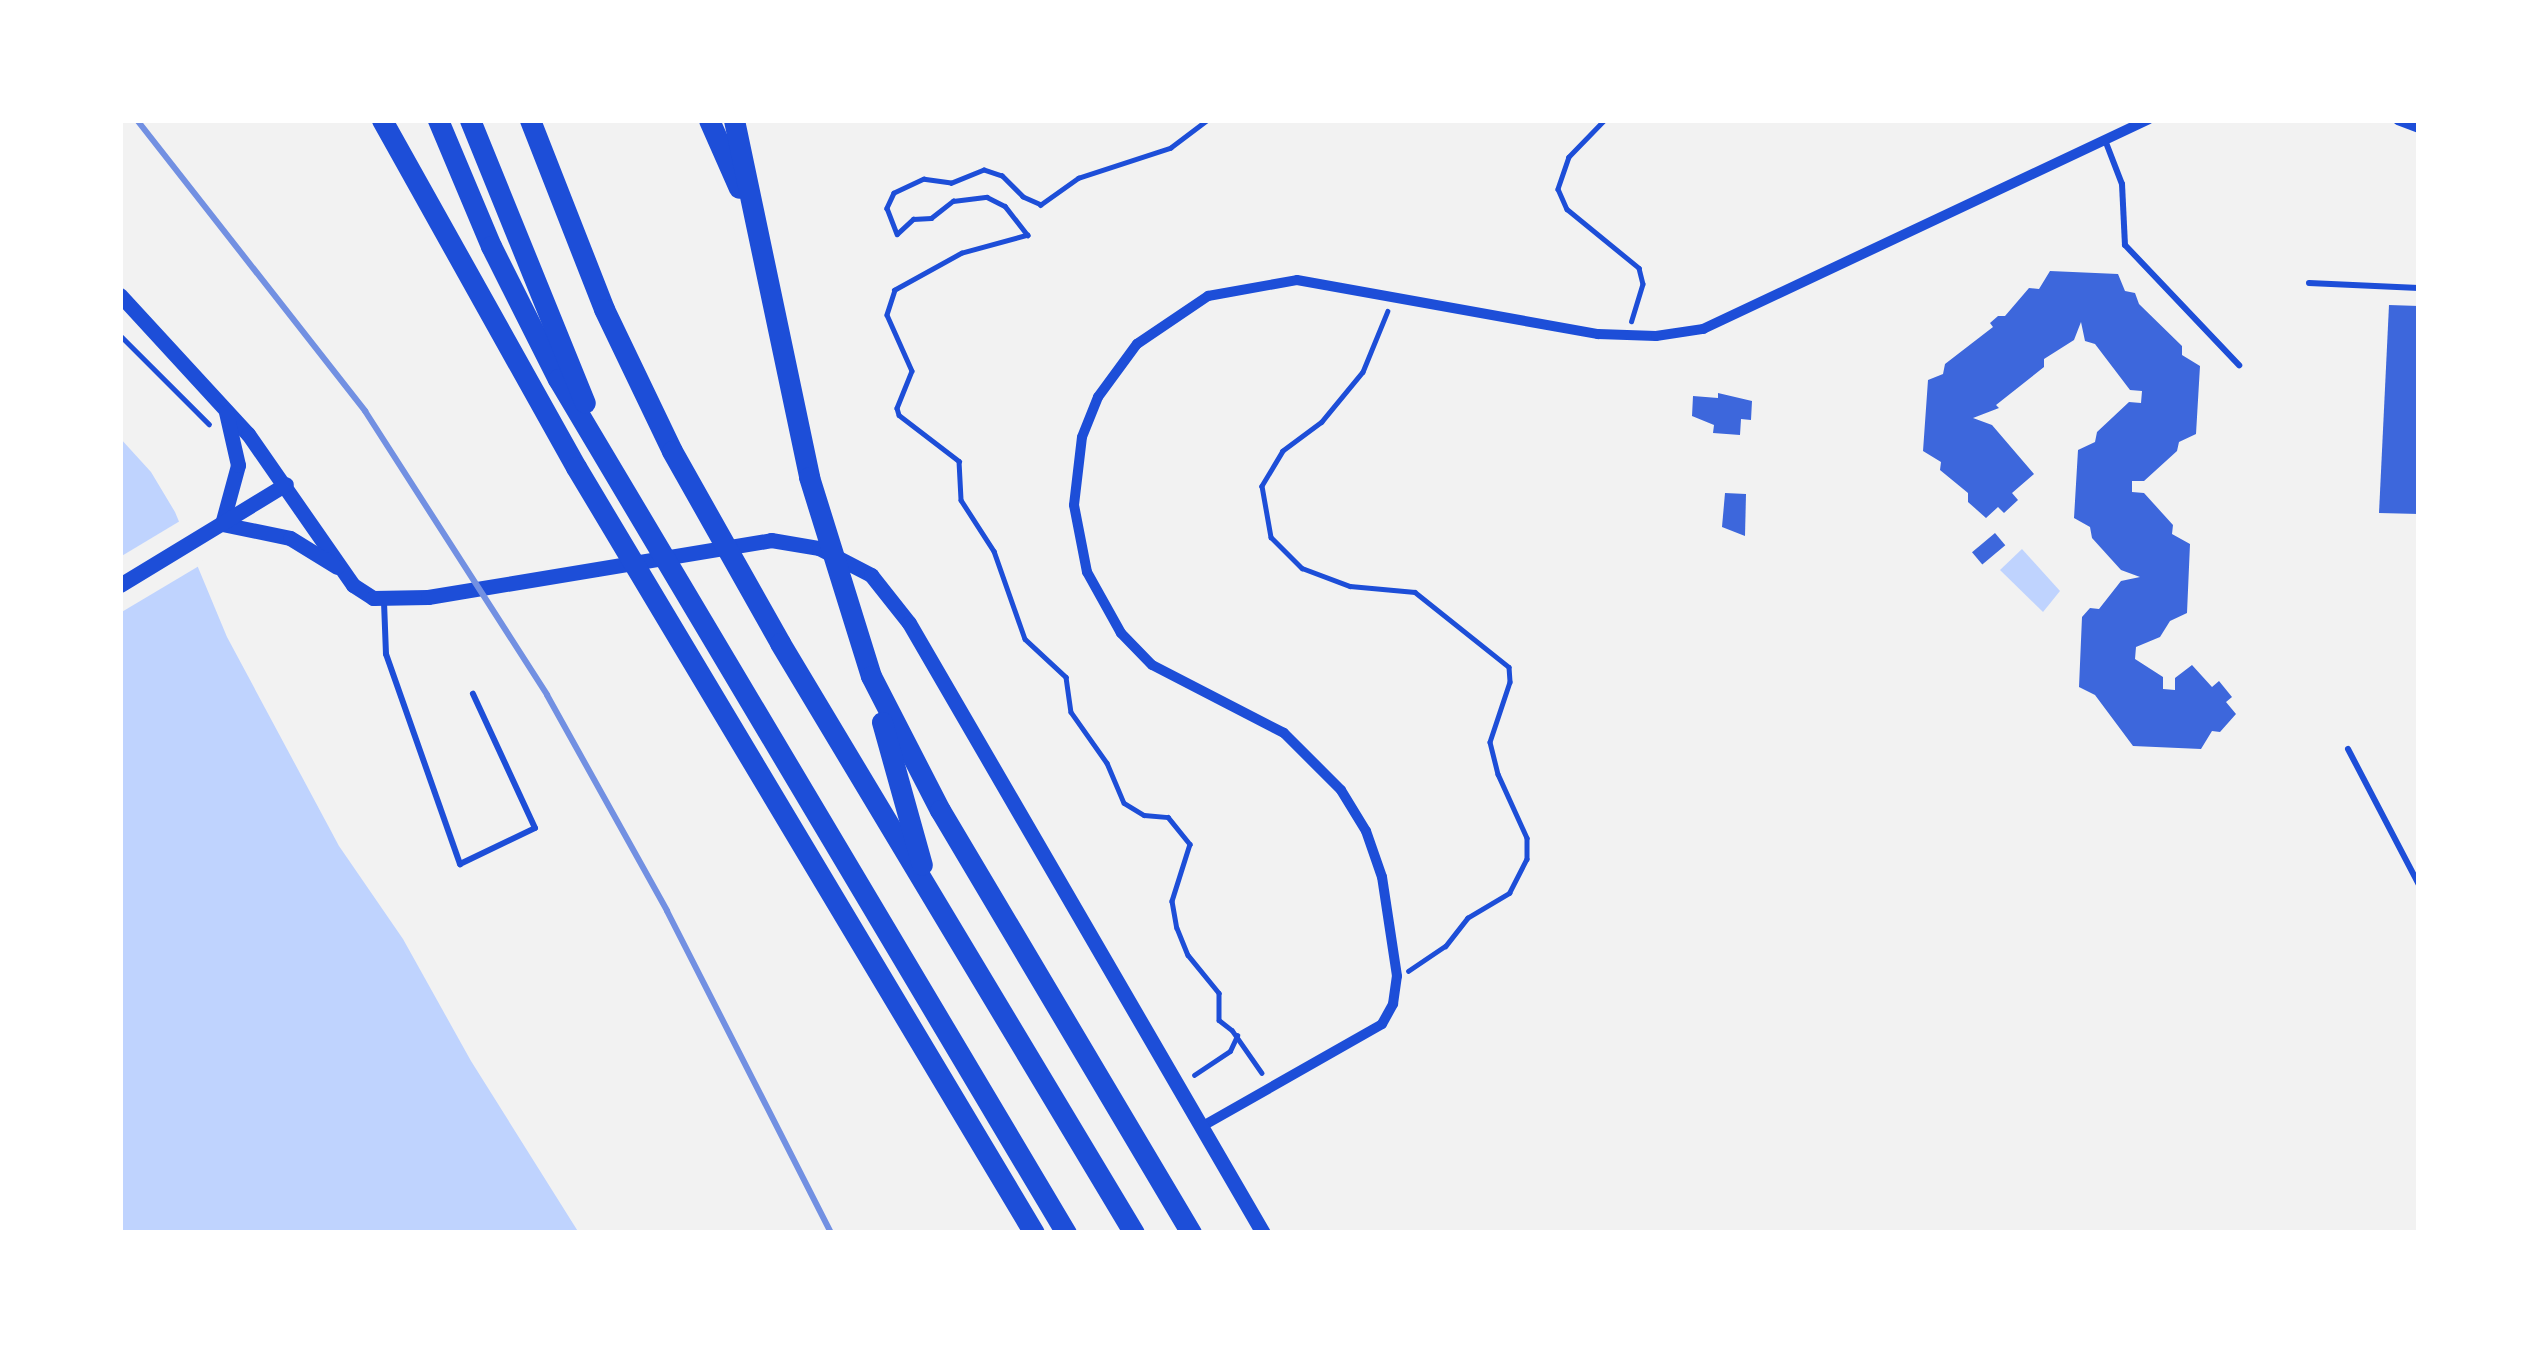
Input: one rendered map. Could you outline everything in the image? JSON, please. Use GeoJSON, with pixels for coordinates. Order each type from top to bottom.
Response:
{"type":"FeatureCollection","features":[{"type":"Feature","properties":{"kind":"highway"},"geometry":{"type":"LineString","coordinates":[[382,120],[576,467],[1032,1233]]}},
{"type":"Feature","properties":{"kind":"highway"},"geometry":{"type":"LineString","coordinates":[[439,120],[514,296],[1066,1233]]}},
{"type":"Feature","properties":{"kind":"highway"},"geometry":{"type":"LineString","coordinates":[[470,120],[608,462]]}},
{"type":"Feature","properties":{"kind":"highway"},"geometry":{"type":"LineString","coordinates":[[530,120],[604,309],[672,451],[780,644],[1134,1233]]}},
{"type":"Feature","properties":{"kind":"highway"},"geometry":{"type":"LineString","coordinates":[[709,120],[755,227]]}},
{"type":"Feature","properties":{"kind":"highway"},"geometry":{"type":"LineString","coordinates":[[734,120],[809,477],[871,676],[931,895]]}},
{"type":"Feature","properties":{"kind":"highway"},"geometry":{"type":"LineString","coordinates":[[871,676],[940,810],[1191,1233]]}},
{"type":"Feature","properties":{"kind":"main road"},"geometry":{"type":"LineString","coordinates":[[120,295],[225,409],[286,484],[344,573],[362,592],[384,601],[566,576],[751,541],[795,542],[847,560],[885,589],[1263,1233]]}},
{"type":"Feature","properties":{"kind":"main road"},"geometry":{"type":"LineString","coordinates":[[217,528],[238,465],[225,409]]}},
{"type":"Feature","properties":{"kind":"main road"},"geometry":{"type":"LineString","coordinates":[[120,585],[286,484]]}},
{"type":"Feature","properties":{"kind":"main road"},"geometry":{"type":"LineString","coordinates":[[217,528],[290,538],[344,573]]}},
{"type":"Feature","properties":{"kind":"street"},"geometry":{"type":"LineString","coordinates":[[1201,1127],[1382,1024],[1393,1004],[1397,976],[1382,877],[1366,831],[1341,790],[1284,734],[1172,679],[1138,652],[1107,612],[1087,572],[1074,505],[1082,437],[1097,398],[1137,344],[1208,296],[1276,281],[1318,281],[1574,331],[1627,336],[1702,329],[2148,120]]}},
{"type":"Feature","properties":{"kind":"street"},"geometry":{"type":"LineString","coordinates":[[2398,120],[2419,128]]}},
{"type":"Feature","properties":{"kind":"lane"},"geometry":{"type":"LineString","coordinates":[[2105,140],[2122,184],[2125,245],[2239,365]]}},
{"type":"Feature","properties":{"kind":"lane"},"geometry":{"type":"LineString","coordinates":[[2308,283],[2419,288]]}},
{"type":"Feature","properties":{"kind":"lane"},"geometry":{"type":"LineString","coordinates":[[384,601],[386,654],[460,864],[536,828],[472,694]]}},
{"type":"Feature","properties":{"kind":"lane"},"geometry":{"type":"LineString","coordinates":[[2348,749],[2419,885]]}},
{"type":"Feature","properties":{"kind":"path"},"geometry":{"type":"LineString","coordinates":[[1208,120],[1171,148],[1079,178],[1041,205],[1023,197],[1003,176],[984,170],[951,183],[924,179],[895,193],[886,208],[897,234],[913,219],[931,218],[953,201],[987,197],[1005,206],[1028,235],[962,254],[895,290],[887,315],[912,371],[899,399],[899,415],[955,454],[962,472],[962,500],[994,551],[1025,639],[1066,677],[1071,712],[1107,763],[1124,803],[1144,815],[1168,818],[1190,844],[1172,901],[1174,920],[1188,955],[1219,993],[1219,1020],[1237,1036],[1270,1087]]}},
{"type":"Feature","properties":{"kind":"path"},"geometry":{"type":"LineString","coordinates":[[1605,120],[1569,157],[1558,189],[1567,209],[1642,274],[1627,336]]}},
{"type":"Feature","properties":{"kind":"path"},"geometry":{"type":"LineString","coordinates":[[1393,294],[1363,372],[1322,422],[1283,451],[1262,486],[1271,538],[1302,568],[1350,586],[1415,592],[1509,667],[1510,682],[1490,742],[1527,838],[1527,859],[1510,893],[1468,918],[1422,966],[1397,976]]}},
{"type":"Feature","properties":{"kind":"path"},"geometry":{"type":"LineString","coordinates":[[120,335],[214,430]]}},
{"type":"Feature","properties":{"kind":"path"},"geometry":{"type":"LineString","coordinates":[[1175,1084],[1221,1058],[1237,1036]]}},
{"type":"Feature","properties":{"kind":"water"},"geometry":{"type":"Polygon","coordinates":[[[120,438],[151,472],[175,512],[227,637],[339,846],[403,939],[471,1061],[579,1233],[120,1233],[120,438]]]}},
{"type":"Feature","properties":{"kind":"water"},"geometry":{"type":"Polygon","coordinates":[[[2022,549],[2060,591],[2043,612],[2000,570],[2022,549]]]}},
{"type":"Feature","properties":{"kind":"pier"},"geometry":{"type":"Polygon","coordinates":[[[185,518],[204,563],[120,613],[120,557],[185,518]]]}},
{"type":"Feature","properties":{"kind":"building"},"geometry":{"type":"Polygon","coordinates":[[[2050,271],[2118,274],[2125,291],[2135,293],[2139,304],[2182,346],[2182,355],[2200,366],[2196,434],[2179,442],[2177,451],[2144,481],[2132,481],[2132,492],[2144,493],[2173,525],[2172,534],[2190,544],[2187,613],[2170,621],[2160,637],[2136,647],[2135,659],[2163,677],[2163,689],[2175,690],[2175,678],[2192,665],[2212,687],[2219,681],[2232,697],[2226,702],[2236,714],[2220,732],[2212,731],[2201,749],[2133,746],[2095,695],[2079,687],[2082,617],[2090,608],[2099,609],[2121,581],[2140,577],[2121,570],[2092,538],[2090,527],[2074,518],[2078,450],[2095,442],[2097,432],[2129,402],[2141,403],[2142,391],[2130,390],[2095,344],[2085,341],[2081,322],[2074,340],[2044,359],[2044,367],[1996,405],[1999,408],[1973,418],[1992,425],[2034,474],[2012,493],[2018,500],[2004,513],[1998,507],[1986,518],[1968,502],[1968,493],[1940,470],[1941,462],[1923,451],[1928,380],[1943,374],[1945,364],[1993,327],[1990,323],[2005,316],[2029,288],[2039,289],[2050,271]]]}},
{"type":"Feature","properties":{"kind":"building"},"geometry":{"type":"Polygon","coordinates":[[[2389,305],[2419,306],[2419,514],[2379,513],[2389,305]]]}},
{"type":"Feature","properties":{"kind":"building"},"geometry":{"type":"Polygon","coordinates":[[[1718,393],[1752,401],[1751,420],[1741,419],[1740,435],[1713,433],[1714,425],[1692,416],[1693,396],[1718,398],[1718,393]]]}},
{"type":"Feature","properties":{"kind":"building"},"geometry":{"type":"Polygon","coordinates":[[[1725,493],[1746,494],[1745,536],[1722,527],[1725,493]]]}},
{"type":"Feature","properties":{"kind":"building"},"geometry":{"type":"Polygon","coordinates":[[[1995,533],[2005,545],[1982,565],[1972,552],[1995,533]]]}},
{"type":"Feature","properties":{"kind":"railway"},"geometry":{"type":"LineString","coordinates":[[137,120],[365,411],[547,695],[667,911],[831,1233]]}}]}
